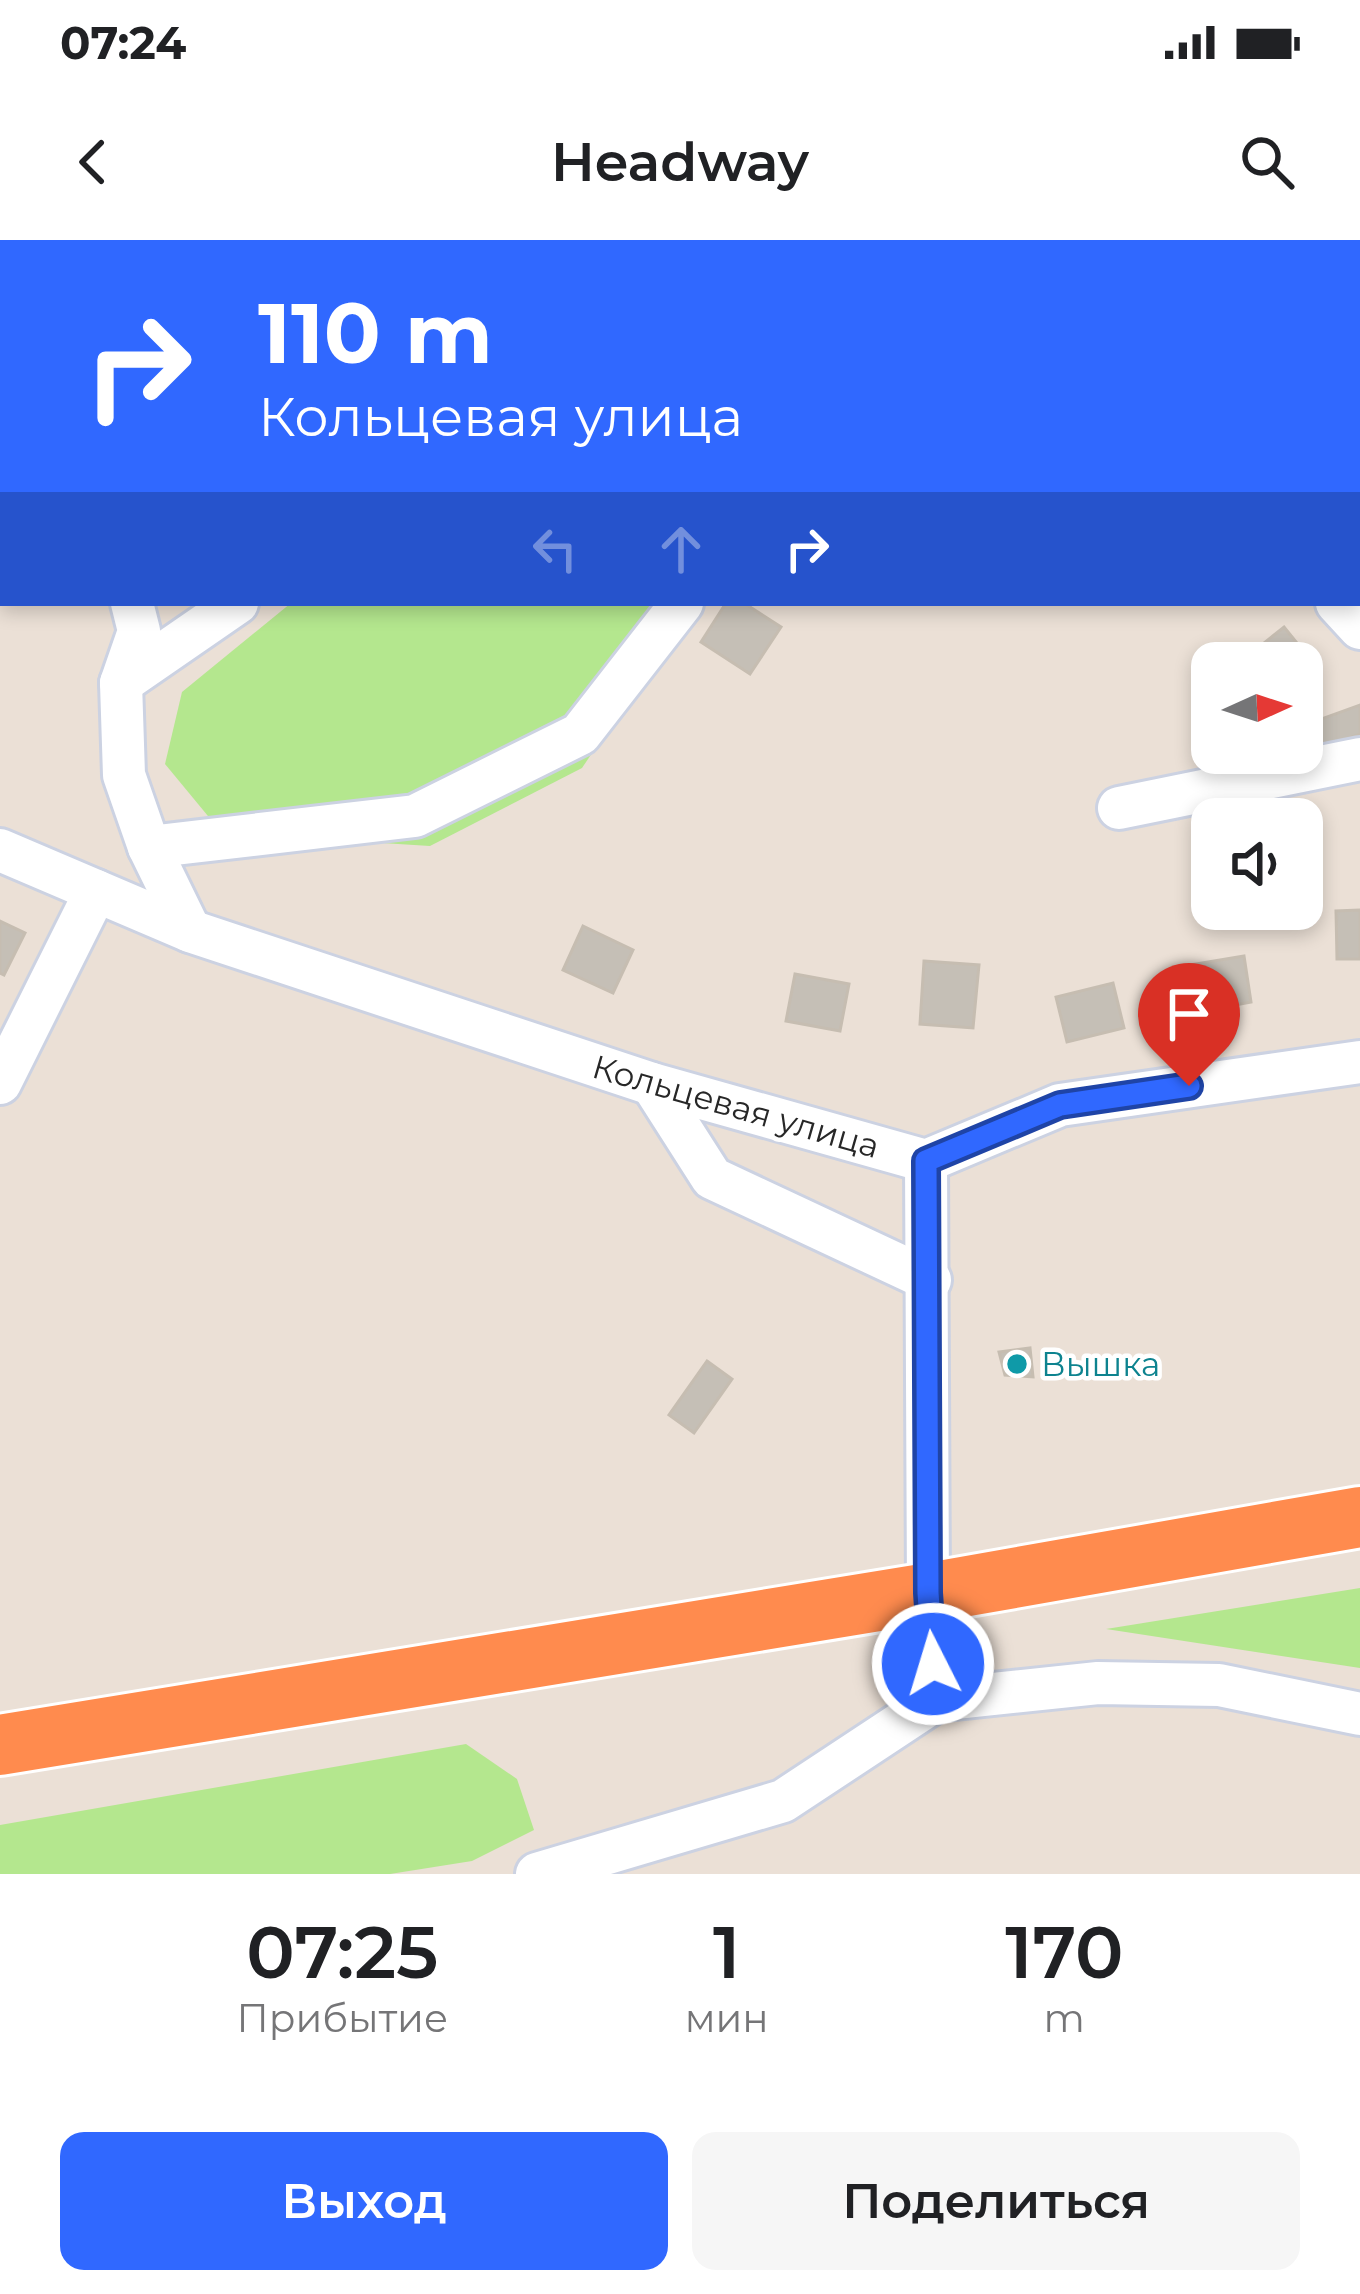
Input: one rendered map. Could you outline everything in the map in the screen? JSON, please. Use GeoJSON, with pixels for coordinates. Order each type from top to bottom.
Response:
{"type":"FeatureCollection","features":[{"type":"Feature","properties":{"kind":"highway"},"geometry":{"type":"LineString","coordinates":[[0,1745],[1360,1517]]}},
{"type":"Feature","properties":{"kind":"street"},"geometry":{"type":"LineString","coordinates":[[133,606],[139,631],[122,683],[124,775],[148,848],[190,931]]}},
{"type":"Feature","properties":{"kind":"street"},"geometry":{"type":"LineString","coordinates":[[122,683],[233,606]]}},
{"type":"Feature","properties":{"kind":"street"},"geometry":{"type":"LineString","coordinates":[[148,848],[415,816],[580,734],[680,606]]}},
{"type":"Feature","properties":{"kind":"street"},"geometry":{"type":"LineString","coordinates":[[1119,808],[1360,759]]}},
{"type":"Feature","properties":{"kind":"street","name":"Кольцевая улица"},"geometry":{"type":"LineString","coordinates":[[0,850],[190,931],[652,1084],[926,1161]]}},
{"type":"Feature","properties":{"kind":"street"},"geometry":{"type":"LineString","coordinates":[[0,1083],[96,891]]}},
{"type":"Feature","properties":{"kind":"street"},"geometry":{"type":"LineString","coordinates":[[936,1700],[928,1593],[926,1161],[1060,1105],[1360,1062]]}},
{"type":"Feature","properties":{"kind":"street"},"geometry":{"type":"LineString","coordinates":[[652,1084],[712,1178],[930,1280]]}},
{"type":"Feature","properties":{"kind":"street"},"geometry":{"type":"LineString","coordinates":[[537,1874],[783,1802],[936,1700],[1098,1683],[1220,1685],[1360,1714]]}},
{"type":"Feature","properties":{"kind":"green space"},"geometry":{"type":"Polygon","coordinates":[[[287,606],[691,606],[582,768],[430,846],[222,833],[165,764],[182,692],[287,606]]]}},
{"type":"Feature","properties":{"kind":"green space"},"geometry":{"type":"Polygon","coordinates":[[[1360,1588],[1360,1668],[1106,1629],[1360,1588]]]}},
{"type":"Feature","properties":{"kind":"green space"},"geometry":{"type":"Polygon","coordinates":[[[466,1744],[517,1779],[534,1830],[472,1861],[390,1874],[0,1874],[0,1825],[466,1744]]]}},
{"type":"Feature","properties":{"kind":"building"},"geometry":{"type":"Polygon","coordinates":[[[724,606],[749,606],[781,627],[750,674],[701,642],[724,606]]]}},
{"type":"Feature","properties":{"kind":"building"},"geometry":{"type":"Polygon","coordinates":[[[1284,627],[1296,642],[1265,642],[1284,627]]]}},
{"type":"Feature","properties":{"kind":"building"},"geometry":{"type":"Polygon","coordinates":[[[1360,705],[1360,734],[1323,748],[1323,718],[1360,705]]]}},
{"type":"Feature","properties":{"kind":"building"},"geometry":{"type":"Polygon","coordinates":[[[1360,910],[1360,959],[1337,959],[1336,911],[1360,910]]]}},
{"type":"Feature","properties":{"kind":"building"},"geometry":{"type":"Polygon","coordinates":[[[0,921],[25,933],[4,975],[0,973],[0,921]]]}},
{"type":"Feature","properties":{"kind":"building"},"geometry":{"type":"Polygon","coordinates":[[[583,926],[633,950],[613,993],[563,970],[583,926]]]}},
{"type":"Feature","properties":{"kind":"building"},"geometry":{"type":"Polygon","coordinates":[[[1244,956],[1251,1002],[1192,1013],[1184,966],[1244,956]]]}},
{"type":"Feature","properties":{"kind":"building"},"geometry":{"type":"Polygon","coordinates":[[[924,961],[979,965],[973,1028],[920,1024],[924,961]]]}},
{"type":"Feature","properties":{"kind":"building"},"geometry":{"type":"Polygon","coordinates":[[[795,974],[849,984],[840,1031],[786,1021],[795,974]]]}},
{"type":"Feature","properties":{"kind":"building"},"geometry":{"type":"Polygon","coordinates":[[[1113,983],[1124,1028],[1067,1042],[1056,997],[1113,983]]]}},
{"type":"Feature","properties":{"kind":"building","name":"Вышка"},"geometry":{"type":"Polygon","coordinates":[[[1030,1348],[1033,1377],[1005,1375],[999,1352],[1030,1348]]]}},
{"type":"Feature","properties":{"kind":"building"},"geometry":{"type":"Polygon","coordinates":[[[707,1361],[732,1379],[694,1433],[669,1415],[707,1361]]]}},
{"type":"Feature","properties":{"kind":"place","name":"Вышка"},"geometry":{"type":"Point","coordinates":[1017,1364]}},
{"type":"Feature","properties":{"kind":"route"},"geometry":{"type":"LineString","coordinates":[[933,1664],[928,1593],[926,1161],[1060,1105],[1189,1086]]}}]}
